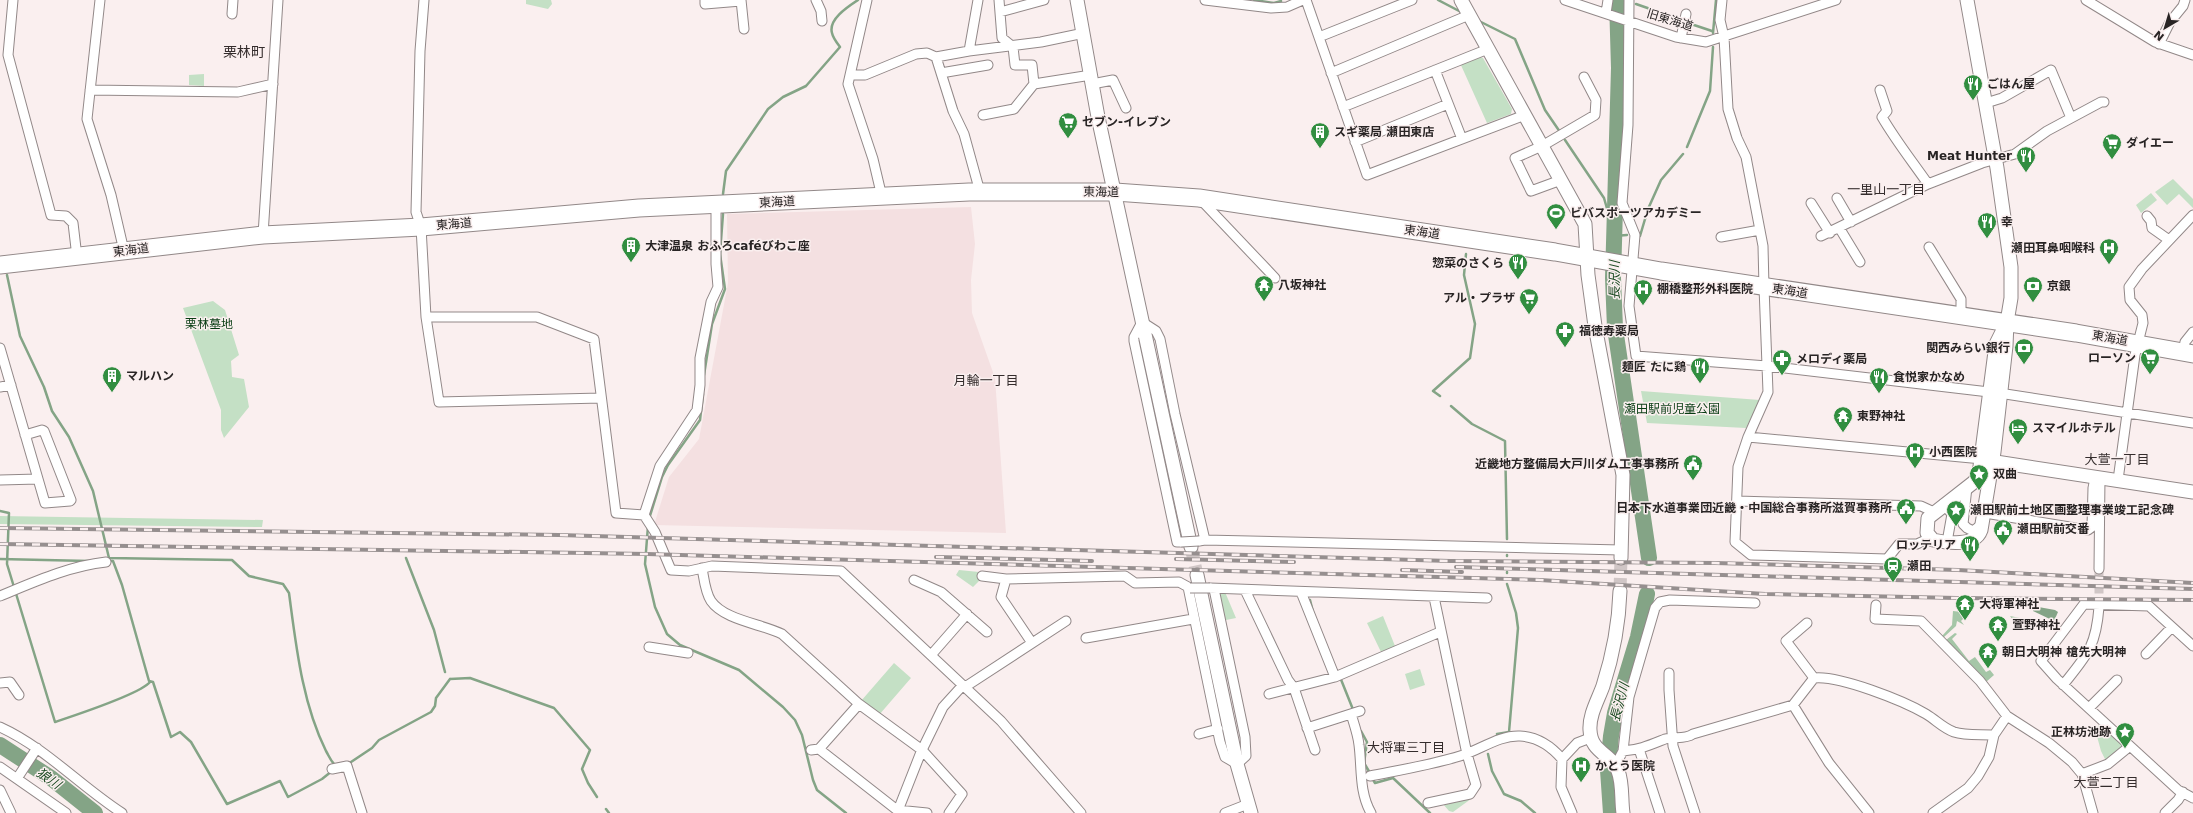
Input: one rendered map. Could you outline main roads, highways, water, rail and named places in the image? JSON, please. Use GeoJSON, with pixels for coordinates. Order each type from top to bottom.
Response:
{"type":"FeatureCollection","features":[{"type":"Feature","properties":{"kind":"highway","name":"東海道"},"geometry":{"type":"LineString","coordinates":[[0,265],[262,235],[421,227],[639,208],[980,192],[1115,192],[1199,198],[1619,265],[2006,322],[2139,343],[2188,353]]}},
{"type":"Feature","properties":{"kind":"waterway"},"geometry":{"type":"LineString","coordinates":[[723,194],[726,171],[768,109],[783,97],[806,86],[840,47],[833,35],[833,23],[840,14],[858,0]]}},
{"type":"Feature","properties":{"kind":"waterway"},"geometry":{"type":"LineString","coordinates":[[1254,0],[1274,3],[1281,1]]}},
{"type":"Feature","properties":{"kind":"waterway"},"geometry":{"type":"LineString","coordinates":[[1438,0],[1461,12]]}},
{"type":"Feature","properties":{"kind":"waterway","name":"長沢川"},"geometry":{"type":"LineString","coordinates":[[1617,0],[1619,68],[1613,278],[1615,328],[1649,558]]}},
{"type":"Feature","properties":{"kind":"waterway"},"geometry":{"type":"LineString","coordinates":[[1713,33],[1716,0]]}},
{"type":"Feature","properties":{"kind":"waterway"},"geometry":{"type":"LineString","coordinates":[[1636,4],[1682,20]]}},
{"type":"Feature","properties":{"kind":"waterway"},"geometry":{"type":"LineString","coordinates":[[1479,21],[1515,39],[1545,110],[1560,132]]}},
{"type":"Feature","properties":{"kind":"waterway"},"geometry":{"type":"LineString","coordinates":[[1688,23],[1712,31]]}},
{"type":"Feature","properties":{"kind":"waterway"},"geometry":{"type":"LineString","coordinates":[[1687,147],[1710,91],[1713,47]]}},
{"type":"Feature","properties":{"kind":"waterway"},"geometry":{"type":"LineString","coordinates":[[1565,140],[1604,198],[1614,233]]}},
{"type":"Feature","properties":{"kind":"waterway"},"geometry":{"type":"LineString","coordinates":[[1640,236],[1648,209],[1661,180],[1683,154]]}},
{"type":"Feature","properties":{"kind":"waterway"},"geometry":{"type":"LineString","coordinates":[[704,375],[712,324],[725,289],[720,254],[723,214]]}},
{"type":"Feature","properties":{"kind":"waterway"},"geometry":{"type":"LineString","coordinates":[[1614,236],[1627,235]]}},
{"type":"Feature","properties":{"kind":"waterway"},"geometry":{"type":"LineString","coordinates":[[1440,396],[1433,391],[1470,358],[1475,324],[1464,275],[1466,254]]}},
{"type":"Feature","properties":{"kind":"waterway"},"geometry":{"type":"LineString","coordinates":[[7,275],[20,336],[44,387],[52,411],[69,437],[93,491],[109,558],[232,560],[249,576],[283,584],[289,593],[301,674],[311,713],[326,751],[331,761],[336,766]]}},
{"type":"Feature","properties":{"kind":"waterway"},"geometry":{"type":"LineString","coordinates":[[649,519],[662,477],[668,465],[700,420],[703,394]]}},
{"type":"Feature","properties":{"kind":"waterway"},"geometry":{"type":"LineString","coordinates":[[1451,406],[1472,424],[1505,441],[1507,539]]}},
{"type":"Feature","properties":{"kind":"waterway"},"geometry":{"type":"LineString","coordinates":[[0,511],[9,513],[7,564],[55,722],[120,698],[144,687],[150,682]]}},
{"type":"Feature","properties":{"kind":"waterway"},"geometry":{"type":"LineString","coordinates":[[648,526],[645,564],[655,607],[667,634],[680,645],[739,670],[783,707],[795,720],[802,735],[813,780],[817,790],[846,813]]}},
{"type":"Feature","properties":{"kind":"waterway"},"geometry":{"type":"LineString","coordinates":[[406,558],[434,630],[445,672]]}},
{"type":"Feature","properties":{"kind":"waterway"},"geometry":{"type":"LineString","coordinates":[[0,559],[89,561]]}},
{"type":"Feature","properties":{"kind":"waterway"},"geometry":{"type":"LineString","coordinates":[[108,561],[113,561],[122,585],[149,681],[153,682],[171,737],[180,732],[191,742],[227,804],[280,781],[288,797],[322,779],[332,771]]}},
{"type":"Feature","properties":{"kind":"waterway"},"geometry":{"type":"LineString","coordinates":[[1497,734],[1509,732],[1518,628],[1516,613],[1507,584]]}},
{"type":"Feature","properties":{"kind":"waterway","name":"長沢川"},"geometry":{"type":"LineString","coordinates":[[1611,813],[1608,770],[1611,736],[1615,713],[1638,637],[1647,594]]}},
{"type":"Feature","properties":{"kind":"waterway"},"geometry":{"type":"LineString","coordinates":[[1310,600],[1313,612]]}},
{"type":"Feature","properties":{"kind":"waterway"},"geometry":{"type":"LineString","coordinates":[[1340,677],[1354,712]]}},
{"type":"Feature","properties":{"kind":"waterway"},"geometry":{"type":"LineString","coordinates":[[450,679],[470,678],[554,708],[590,750],[582,769],[588,783],[597,797]]}},
{"type":"Feature","properties":{"kind":"waterway"},"geometry":{"type":"LineString","coordinates":[[348,764],[372,748],[379,740],[431,712],[435,706],[436,698],[450,679]]}},
{"type":"Feature","properties":{"kind":"waterway"},"geometry":{"type":"LineString","coordinates":[[1361,731],[1367,742],[1364,763],[1370,773]]}},
{"type":"Feature","properties":{"kind":"waterway","name":"狼川"},"geometry":{"type":"LineString","coordinates":[[0,745],[51,778],[95,813]]}},
{"type":"Feature","properties":{"kind":"waterway"},"geometry":{"type":"LineString","coordinates":[[1488,754],[1492,771],[1504,794],[1521,801],[1535,813]]}},
{"type":"Feature","properties":{"kind":"waterway"},"geometry":{"type":"LineString","coordinates":[[1372,778],[1375,783],[1393,778],[1430,813]]}},
{"type":"Feature","properties":{"kind":"waterway"},"geometry":{"type":"LineString","coordinates":[[606,809],[609,813]]}},
{"type":"Feature","properties":{"kind":"tunnel"},"geometry":{"type":"LineString","coordinates":[[1191,547],[1197,575]]}},
{"type":"Feature","properties":{"kind":"tunnel"},"geometry":{"type":"LineString","coordinates":[[1620,591],[1621,558]]}},
{"type":"Feature","properties":{"kind":"tunnel"},"geometry":{"type":"LineString","coordinates":[[2099,569],[2099,607]]}},
{"type":"Feature","properties":{"kind":"railway"},"geometry":{"type":"LineString","coordinates":[[0,528],[559,535],[1450,561],[1715,563],[1958,570],[2193,583]]}},
{"type":"Feature","properties":{"kind":"railway"},"geometry":{"type":"LineString","coordinates":[[0,544],[647,554],[1540,580],[1765,594],[1957,598],[2193,600]]}},
{"type":"Feature","properties":{"kind":"railway"},"geometry":{"type":"LineString","coordinates":[[936,557],[1092,561]]}},
{"type":"Feature","properties":{"kind":"railway"},"geometry":{"type":"LineString","coordinates":[[1176,559],[1294,562]]}},
{"type":"Feature","properties":{"kind":"railway"},"geometry":{"type":"LineString","coordinates":[[1456,567],[2193,589]]}},
{"type":"Feature","properties":{"kind":"railway"},"geometry":{"type":"LineString","coordinates":[[1402,570],[1462,572]]}},
{"type":"Feature","properties":{"kind":"place","name":"ごはん屋"},"geometry":{"type":"Point","coordinates":[1973,101]}},
{"type":"Feature","properties":{"kind":"place","name":"セブン-イレブン"},"geometry":{"type":"Point","coordinates":[1068,139]}},
{"type":"Feature","properties":{"kind":"place","name":"スギ薬局 瀬田東店"},"geometry":{"type":"Point","coordinates":[1320,149]}},
{"type":"Feature","properties":{"kind":"place","name":"ダイエー"},"geometry":{"type":"Point","coordinates":[2112,160]}},
{"type":"Feature","properties":{"kind":"place","name":"Meat Hunter"},"geometry":{"type":"Point","coordinates":[2026,173]}},
{"type":"Feature","properties":{"kind":"place","name":"ビバスポーツアカデミー"},"geometry":{"type":"Point","coordinates":[1556,230]}},
{"type":"Feature","properties":{"kind":"place","name":"幸"},"geometry":{"type":"Point","coordinates":[1987,239]}},
{"type":"Feature","properties":{"kind":"place","name":"大津温泉 おふろcaféびわこ座"},"geometry":{"type":"Point","coordinates":[631,263]}},
{"type":"Feature","properties":{"kind":"place","name":"瀬田耳鼻咽喉科"},"geometry":{"type":"Point","coordinates":[2109,265]}},
{"type":"Feature","properties":{"kind":"place","name":"惣菜のさくら"},"geometry":{"type":"Point","coordinates":[1518,280]}},
{"type":"Feature","properties":{"kind":"place","name":"八坂神社"},"geometry":{"type":"Point","coordinates":[1264,302]}},
{"type":"Feature","properties":{"kind":"place","name":"京銀"},"geometry":{"type":"Point","coordinates":[2033,303]}},
{"type":"Feature","properties":{"kind":"place","name":"棚橋整形外科医院"},"geometry":{"type":"Point","coordinates":[1643,306]}},
{"type":"Feature","properties":{"kind":"place","name":"アル・プラザ"},"geometry":{"type":"Point","coordinates":[1529,315]}},
{"type":"Feature","properties":{"kind":"place","name":"福徳寿薬局"},"geometry":{"type":"Point","coordinates":[1565,348]}},
{"type":"Feature","properties":{"kind":"place","name":"関西みらい銀行"},"geometry":{"type":"Point","coordinates":[2024,365]}},
{"type":"Feature","properties":{"kind":"place","name":"ローソン"},"geometry":{"type":"Point","coordinates":[2150,375]}},
{"type":"Feature","properties":{"kind":"place","name":"メロディ薬局"},"geometry":{"type":"Point","coordinates":[1782,376]}},
{"type":"Feature","properties":{"kind":"place","name":"麺匠 たに鶏"},"geometry":{"type":"Point","coordinates":[1700,384]}},
{"type":"Feature","properties":{"kind":"place","name":"マルハン"},"geometry":{"type":"Point","coordinates":[112,393]}},
{"type":"Feature","properties":{"kind":"place","name":"食悦家かなめ"},"geometry":{"type":"Point","coordinates":[1879,394]}},
{"type":"Feature","properties":{"kind":"place","name":"東野神社"},"geometry":{"type":"Point","coordinates":[1843,433]}},
{"type":"Feature","properties":{"kind":"place","name":"スマイルホテル"},"geometry":{"type":"Point","coordinates":[2018,445]}},
{"type":"Feature","properties":{"kind":"place","name":"小西医院"},"geometry":{"type":"Point","coordinates":[1915,469]}},
{"type":"Feature","properties":{"kind":"place","name":"近畿地方整備局大戸川ダム工事事務所"},"geometry":{"type":"Point","coordinates":[1693,481]}},
{"type":"Feature","properties":{"kind":"place","name":"双曲"},"geometry":{"type":"Point","coordinates":[1979,491]}},
{"type":"Feature","properties":{"kind":"place","name":"日本下水道事業団近畿・中国総合事務所滋賀事務所"},"geometry":{"type":"Point","coordinates":[1906,525]}},
{"type":"Feature","properties":{"kind":"place","name":"瀬田駅前土地区画整理事業竣工記念碑"},"geometry":{"type":"Point","coordinates":[1956,527]}},
{"type":"Feature","properties":{"kind":"place","name":"瀬田駅前交番"},"geometry":{"type":"Point","coordinates":[2003,546]}},
{"type":"Feature","properties":{"kind":"place","name":"ロッテリア"},"geometry":{"type":"Point","coordinates":[1970,562]}},
{"type":"Feature","properties":{"kind":"place","name":"瀬田"},"geometry":{"type":"Point","coordinates":[1893,583]}},
{"type":"Feature","properties":{"kind":"place","name":"大将軍神社"},"geometry":{"type":"Point","coordinates":[1965,621]}},
{"type":"Feature","properties":{"kind":"place","name":"萱野神社"},"geometry":{"type":"Point","coordinates":[1998,642]}},
{"type":"Feature","properties":{"kind":"place","name":"朝日大明神 槍先大明神"},"geometry":{"type":"Point","coordinates":[1988,669]}},
{"type":"Feature","properties":{"kind":"place","name":"正林坊池跡"},"geometry":{"type":"Point","coordinates":[2125,749]}},
{"type":"Feature","properties":{"kind":"place","name":"かとう医院"},"geometry":{"type":"Point","coordinates":[1581,783]}},
{"type":"Feature","properties":{"kind":"district","name":"栗林町"},"geometry":{"type":"Point","coordinates":[244,52]}},
{"type":"Feature","properties":{"kind":"district","name":"一里山一丁目"},"geometry":{"type":"Point","coordinates":[1886,189]}},
{"type":"Feature","properties":{"kind":"district","name":"月輪一丁目"},"geometry":{"type":"Point","coordinates":[986,380]}},
{"type":"Feature","properties":{"kind":"district","name":"大萱一丁目"},"geometry":{"type":"Point","coordinates":[2117,459]}},
{"type":"Feature","properties":{"kind":"district","name":"大将軍三丁目"},"geometry":{"type":"Point","coordinates":[1406,747]}},
{"type":"Feature","properties":{"kind":"district","name":"大萱二丁目"},"geometry":{"type":"Point","coordinates":[2106,782]}},
{"type":"Feature","properties":{"kind":"park label","name":"栗林墓地"},"geometry":{"type":"Point","coordinates":[209,324]}},
{"type":"Feature","properties":{"kind":"park label","name":"瀬田駅前児童公園"},"geometry":{"type":"Point","coordinates":[1672,409]}}]}
